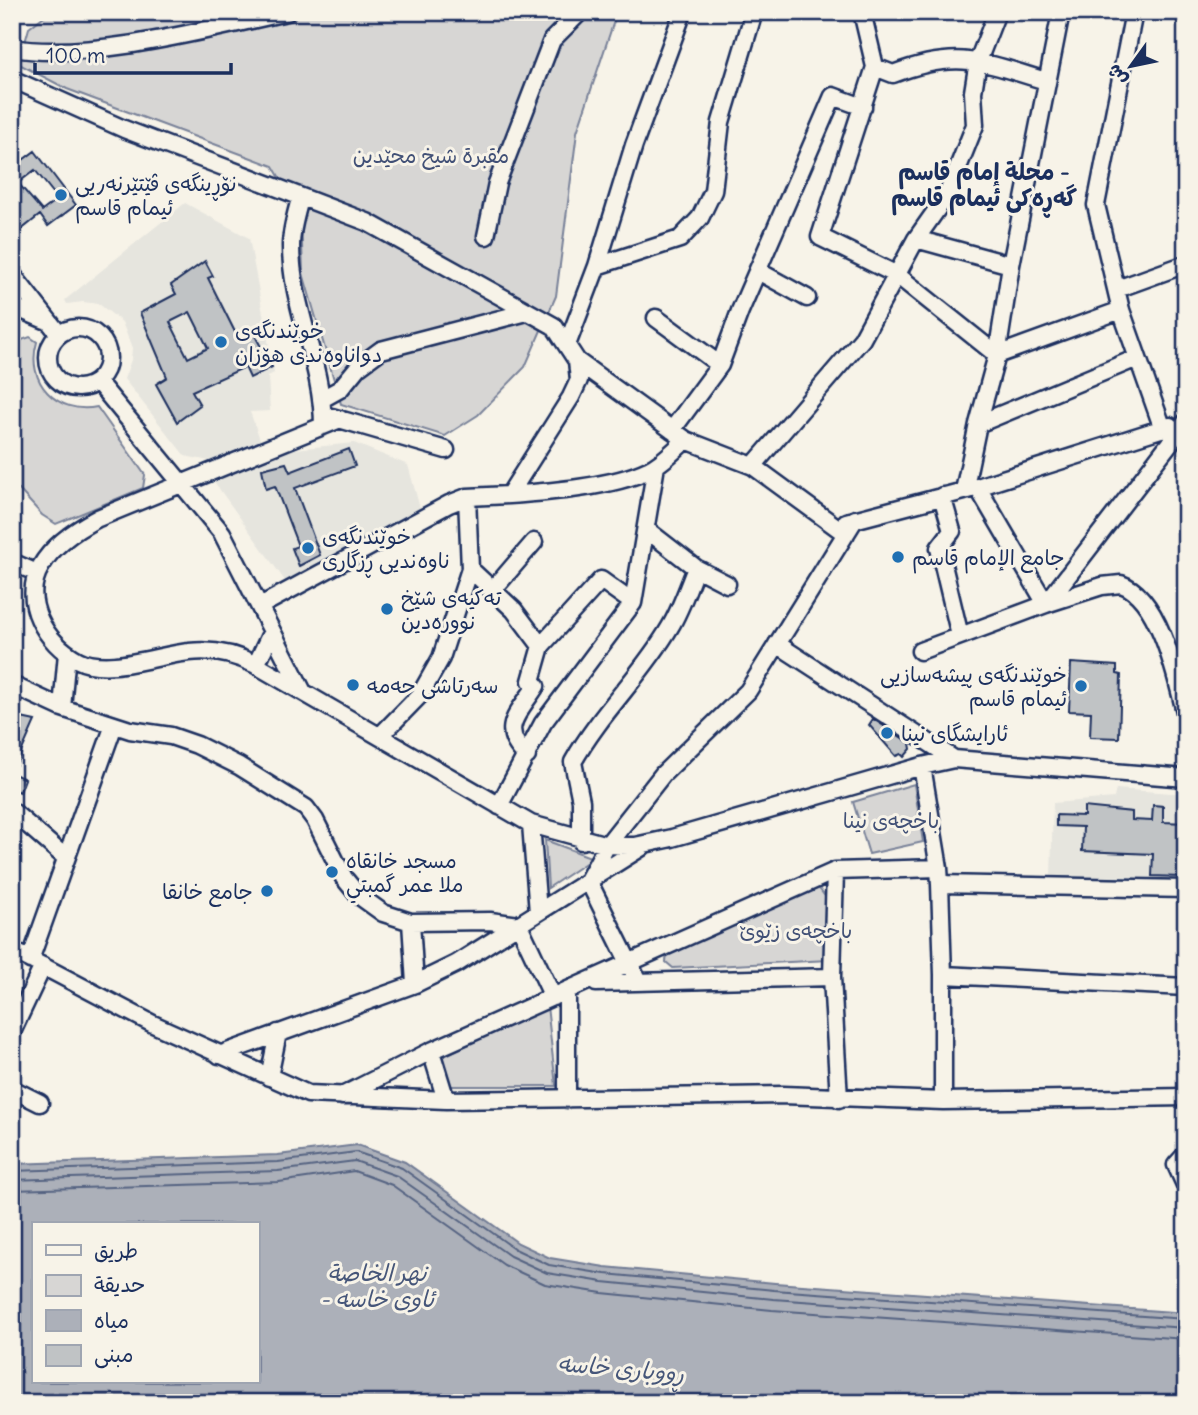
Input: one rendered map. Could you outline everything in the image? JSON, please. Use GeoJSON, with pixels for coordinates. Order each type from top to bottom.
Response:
{"type":"FeatureCollection","features":[{"type":"Feature","properties":{"kind":"street"},"geometry":{"type":"LineString","coordinates":[[12,48],[64,50],[147,41],[287,12]]}},
{"type":"Feature","properties":{"kind":"street"},"geometry":{"type":"LineString","coordinates":[[486,236],[496,183],[544,68],[552,40],[580,12]]}},
{"type":"Feature","properties":{"kind":"street"},"geometry":{"type":"LineString","coordinates":[[567,345],[597,266],[634,145],[683,12]]}},
{"type":"Feature","properties":{"kind":"street"},"geometry":{"type":"LineString","coordinates":[[597,266],[670,244],[691,229],[700,218],[713,191],[721,122],[754,12]]}},
{"type":"Feature","properties":{"kind":"street"},"geometry":{"type":"LineString","coordinates":[[862,12],[875,67],[820,237],[897,275],[997,355]]}},
{"type":"Feature","properties":{"kind":"street"},"geometry":{"type":"LineString","coordinates":[[753,466],[862,339],[916,239],[947,195],[975,125],[973,92],[978,61],[997,12]]}},
{"type":"Feature","properties":{"kind":"street"},"geometry":{"type":"LineString","coordinates":[[1046,604],[971,489],[978,424],[997,355],[1011,265],[1060,12]]}},
{"type":"Feature","properties":{"kind":"street"},"geometry":{"type":"LineString","coordinates":[[1133,12],[1096,205],[1121,310],[1163,429]]}},
{"type":"Feature","properties":{"kind":"street"},"geometry":{"type":"LineString","coordinates":[[875,67],[893,74],[925,62],[949,58],[978,61],[1046,81]]}},
{"type":"Feature","properties":{"kind":"street"},"geometry":{"type":"LineString","coordinates":[[12,79],[124,129],[367,222],[554,326],[577,361],[679,435],[753,466],[840,529]]}},
{"type":"Feature","properties":{"kind":"street"},"geometry":{"type":"LineString","coordinates":[[499,806],[543,723],[633,603],[656,466],[679,435],[720,365],[833,96],[863,107]]}},
{"type":"Feature","properties":{"kind":"street"},"geometry":{"type":"LineString","coordinates":[[300,198],[292,229],[292,265],[323,413]]}},
{"type":"Feature","properties":{"kind":"street"},"geometry":{"type":"LineString","coordinates":[[916,239],[1011,265]]}},
{"type":"Feature","properties":{"kind":"street"},"geometry":{"type":"LineString","coordinates":[[1116,289],[1186,264]]}},
{"type":"Feature","properties":{"kind":"street"},"geometry":{"type":"LineString","coordinates":[[758,271],[807,298]]}},
{"type":"Feature","properties":{"kind":"street"},"geometry":{"type":"LineString","coordinates":[[12,274],[59,334]]}},
{"type":"Feature","properties":{"kind":"street"},"geometry":{"type":"LineString","coordinates":[[12,306],[47,321]]}},
{"type":"Feature","properties":{"kind":"street"},"geometry":{"type":"LineString","coordinates":[[997,355],[1121,310]]}},
{"type":"Feature","properties":{"kind":"street"},"geometry":{"type":"LineString","coordinates":[[527,312],[381,350],[358,367],[323,413],[184,484],[86,524],[50,554],[37,573],[35,603],[38,619],[67,653],[81,662],[99,665],[208,651],[237,656],[531,824],[581,841],[607,845],[647,844],[954,759],[1186,778]]}},
{"type":"Feature","properties":{"kind":"street"},"geometry":{"type":"LineString","coordinates":[[656,318],[720,365]]}},
{"type":"Feature","properties":{"kind":"street"},"geometry":{"type":"LineString","coordinates":[[72,328],[82,328],[100,338],[106,346],[108,360],[97,381],[74,388],[61,383],[54,376],[48,362],[48,351],[59,334],[72,328]]}},
{"type":"Feature","properties":{"kind":"street"},"geometry":{"type":"LineString","coordinates":[[978,424],[1137,358]]}},
{"type":"Feature","properties":{"kind":"street"},"geometry":{"type":"LineString","coordinates":[[509,495],[571,397],[579,380],[577,361]]}},
{"type":"Feature","properties":{"kind":"street"},"geometry":{"type":"LineString","coordinates":[[97,381],[222,533],[303,692]]}},
{"type":"Feature","properties":{"kind":"street"},"geometry":{"type":"LineString","coordinates":[[323,413],[446,450]]}},
{"type":"Feature","properties":{"kind":"street"},"geometry":{"type":"LineString","coordinates":[[588,880],[607,845],[663,774],[748,691],[840,529],[855,519],[971,489],[1186,421]]}},
{"type":"Feature","properties":{"kind":"street"},"geometry":{"type":"LineString","coordinates":[[1046,604],[1186,421]]}},
{"type":"Feature","properties":{"kind":"street"},"geometry":{"type":"LineString","coordinates":[[260,606],[467,497],[590,485],[640,473],[656,466]]}},
{"type":"Feature","properties":{"kind":"street"},"geometry":{"type":"LineString","coordinates":[[942,496],[952,531],[939,548],[960,636]]}},
{"type":"Feature","properties":{"kind":"street"},"geometry":{"type":"LineString","coordinates":[[380,736],[420,695],[441,658],[470,569],[467,497]]}},
{"type":"Feature","properties":{"kind":"street"},"geometry":{"type":"LineString","coordinates":[[647,530],[696,568],[727,584]]}},
{"type":"Feature","properties":{"kind":"street"},"geometry":{"type":"LineString","coordinates":[[492,592],[534,542]]}},
{"type":"Feature","properties":{"kind":"street"},"geometry":{"type":"LineString","coordinates":[[12,562],[37,573]]}},
{"type":"Feature","properties":{"kind":"street"},"geometry":{"type":"LineString","coordinates":[[581,841],[581,801],[573,762],[592,729],[671,626],[696,568]]}},
{"type":"Feature","properties":{"kind":"street"},"geometry":{"type":"LineString","coordinates":[[470,569],[514,610],[541,646]]}},
{"type":"Feature","properties":{"kind":"street"},"geometry":{"type":"LineString","coordinates":[[527,756],[512,738],[511,726],[536,686],[531,681],[541,646],[601,580],[633,603]]}},
{"type":"Feature","properties":{"kind":"street"},"geometry":{"type":"LineString","coordinates":[[920,651],[1102,586],[1128,586],[1141,598],[1179,657],[1186,716]]}},
{"type":"Feature","properties":{"kind":"street"},"geometry":{"type":"LineString","coordinates":[[256,665],[272,631]]}},
{"type":"Feature","properties":{"kind":"street"},"geometry":{"type":"LineString","coordinates":[[777,644],[954,759]]}},
{"type":"Feature","properties":{"kind":"street"},"geometry":{"type":"LineString","coordinates":[[62,708],[67,653]]}},
{"type":"Feature","properties":{"kind":"street"},"geometry":{"type":"LineString","coordinates":[[12,685],[62,708],[114,725],[197,745],[227,759],[300,804],[315,820],[338,870],[358,895],[383,913],[411,922],[490,921],[519,925]]}},
{"type":"Feature","properties":{"kind":"street"},"geometry":{"type":"LineString","coordinates":[[12,1032],[37,963],[66,858],[114,725]]}},
{"type":"Feature","properties":{"kind":"street"},"geometry":{"type":"LineString","coordinates":[[922,766],[939,876],[943,975],[943,1101]]}},
{"type":"Feature","properties":{"kind":"street"},"geometry":{"type":"LineString","coordinates":[[12,811],[66,858]]}},
{"type":"Feature","properties":{"kind":"street"},"geometry":{"type":"LineString","coordinates":[[531,824],[538,912]]}},
{"type":"Feature","properties":{"kind":"street"},"geometry":{"type":"LineString","coordinates":[[219,1055],[415,984],[519,925],[647,844]]}},
{"type":"Feature","properties":{"kind":"street"},"geometry":{"type":"LineString","coordinates":[[835,871],[832,977],[839,1099]]}},
{"type":"Feature","properties":{"kind":"street"},"geometry":{"type":"LineString","coordinates":[[341,1097],[431,1051],[835,871],[1186,889]]}},
{"type":"Feature","properties":{"kind":"street"},"geometry":{"type":"LineString","coordinates":[[588,880],[638,981]]}},
{"type":"Feature","properties":{"kind":"street"},"geometry":{"type":"LineString","coordinates":[[411,922],[415,984]]}},
{"type":"Feature","properties":{"kind":"street"},"geometry":{"type":"LineString","coordinates":[[519,925],[560,994],[567,1099]]}},
{"type":"Feature","properties":{"kind":"street"},"geometry":{"type":"LineString","coordinates":[[12,950],[219,1055],[308,1094],[446,1100],[783,1095],[943,1101],[1186,1097]]}},
{"type":"Feature","properties":{"kind":"street"},"geometry":{"type":"LineString","coordinates":[[943,975],[1186,988]]}},
{"type":"Feature","properties":{"kind":"street"},"geometry":{"type":"LineString","coordinates":[[587,983],[832,977]]}},
{"type":"Feature","properties":{"kind":"street"},"geometry":{"type":"LineString","coordinates":[[270,1077],[278,1032]]}},
{"type":"Feature","properties":{"kind":"street"},"geometry":{"type":"LineString","coordinates":[[431,1051],[446,1100]]}},
{"type":"Feature","properties":{"kind":"street"},"geometry":{"type":"LineString","coordinates":[[12,1089],[40,1103]]}},
{"type":"Feature","properties":{"kind":"street"},"geometry":{"type":"LineString","coordinates":[[1186,1154],[1176,1165],[1186,1187]]}},
{"type":"Feature","properties":{"kind":"shaded area"},"geometry":{"type":"Polygon","coordinates":[[[185,203],[249,238],[274,373],[268,376],[270,411],[250,412],[261,442],[209,461],[185,456],[124,379],[132,348],[122,322],[99,304],[67,304],[65,300],[185,203]]]}},
{"type":"Feature","properties":{"kind":"shaded area","name":"خوێندنگەی ناوەندیی ڕزگاری"},"geometry":{"type":"Polygon","coordinates":[[[354,443],[408,465],[421,512],[288,585],[215,483],[219,478],[295,449],[354,443]]]}},
{"type":"Feature","properties":{"kind":"shaded area"},"geometry":{"type":"Polygon","coordinates":[[[1116,789],[1186,794],[1186,882],[1051,878],[1053,803],[1114,798],[1116,789]]]}},
{"type":"Feature","properties":{"kind":"green space","name":"مقبرة شيخ محێدین"},"geometry":{"type":"Polygon","coordinates":[[[49,12],[617,12],[577,132],[556,296],[525,367],[478,415],[445,436],[341,404],[303,273],[301,214],[273,166],[67,89],[19,64],[29,28],[49,12]]]}},
{"type":"Feature","properties":{"kind":"green space"},"geometry":{"type":"Polygon","coordinates":[[[12,334],[22,340],[30,337],[37,342],[34,357],[36,370],[48,393],[69,406],[97,407],[145,475],[143,488],[56,524],[42,515],[12,482],[12,334]]]}},
{"type":"Feature","properties":{"kind":"green space","name":"باخچەی نینا"},"geometry":{"type":"Polygon","coordinates":[[[914,784],[923,842],[869,854],[853,802],[914,784]]]}},
{"type":"Feature","properties":{"kind":"green space"},"geometry":{"type":"Polygon","coordinates":[[[545,840],[593,858],[548,888],[545,840]]]}},
{"type":"Feature","properties":{"kind":"green space","name":"باخچەی زێوێ"},"geometry":{"type":"Polygon","coordinates":[[[817,886],[827,899],[829,960],[673,968],[666,962],[667,952],[817,886]]]}},
{"type":"Feature","properties":{"kind":"green space"},"geometry":{"type":"Polygon","coordinates":[[[547,1006],[556,1086],[451,1086],[442,1057],[547,1006]]]}},
{"type":"Feature","properties":{"kind":"water","name":"نهر الخاصة - ئاوی خاسە"},"geometry":{"type":"Polygon","coordinates":[[[357,1145],[405,1162],[518,1243],[550,1258],[605,1267],[775,1283],[1186,1313],[1186,1403],[12,1403],[12,1164],[278,1155],[357,1145]]]}},
{"type":"Feature","properties":{"kind":"building","name":"نۆڕینگەی ڤێتێرنەریی ئیمام قاسم"},"geometry":{"type":"Polygon","coordinates":[[[35,151],[76,205],[48,226],[40,215],[21,230],[12,219],[12,168],[35,151]],[[35,170],[18,183],[42,211],[58,199],[35,170]]]}},
{"type":"Feature","properties":{"kind":"building","name":"خوێندنگەی دواناوەندی هۆزان"},"geometry":{"type":"Polygon","coordinates":[[[205,261],[213,276],[208,278],[239,340],[253,332],[272,367],[250,378],[245,367],[192,391],[200,405],[177,422],[156,384],[167,377],[140,313],[176,294],[171,285],[205,261]],[[190,312],[170,322],[188,358],[208,348],[190,312]]]}},
{"type":"Feature","properties":{"kind":"building"},"geometry":{"type":"Polygon","coordinates":[[[349,449],[355,466],[295,488],[320,555],[299,566],[292,548],[298,546],[275,486],[266,489],[262,469],[286,463],[290,472],[349,449]]]}},
{"type":"Feature","properties":{"kind":"building"},"geometry":{"type":"Polygon","coordinates":[[[1071,663],[1117,666],[1117,674],[1121,675],[1119,738],[1090,737],[1091,712],[1069,711],[1071,663]]]}},
{"type":"Feature","properties":{"kind":"building"},"geometry":{"type":"Polygon","coordinates":[[[12,716],[35,721],[12,773],[12,716]]]}},
{"type":"Feature","properties":{"kind":"building","name":"ئارایشگای نینا"},"geometry":{"type":"Polygon","coordinates":[[[873,719],[910,743],[911,749],[904,757],[901,754],[896,756],[869,725],[873,719]]]}},
{"type":"Feature","properties":{"kind":"building"},"geometry":{"type":"Polygon","coordinates":[[[12,773],[25,779],[20,792],[12,789],[12,773]]]}},
{"type":"Feature","properties":{"kind":"building"},"geometry":{"type":"Polygon","coordinates":[[[1153,805],[1163,806],[1163,822],[1186,823],[1186,849],[1182,849],[1181,877],[1152,876],[1153,854],[1082,851],[1083,827],[1056,826],[1056,815],[1084,816],[1084,807],[1132,812],[1132,820],[1152,821],[1153,805]]]}},
{"type":"Feature","properties":{"kind":"place","name":"نۆڕینگەی ڤێتێرنەریی ئیمام قاسم"},"geometry":{"type":"Point","coordinates":[61,195]}},
{"type":"Feature","properties":{"kind":"place","name":"خوێندنگەی دواناوەندی هۆزان"},"geometry":{"type":"Point","coordinates":[221,342]}},
{"type":"Feature","properties":{"kind":"place","name":"خوێندنگەی ناوەندیی ڕزگاری"},"geometry":{"type":"Point","coordinates":[308,548]}},
{"type":"Feature","properties":{"kind":"place","name":"جامع الإمام قاسم"},"geometry":{"type":"Point","coordinates":[898,557]}},
{"type":"Feature","properties":{"kind":"place","name":"تەکیەی شێخ نوورەدین"},"geometry":{"type":"Point","coordinates":[387,609]}},
{"type":"Feature","properties":{"kind":"place","name":"سەرتاشی حەمە"},"geometry":{"type":"Point","coordinates":[353,685]}},
{"type":"Feature","properties":{"kind":"place","name":"خوێندنگەی پیشەسازیی ئیمام قاسم"},"geometry":{"type":"Point","coordinates":[1081,686]}},
{"type":"Feature","properties":{"kind":"place","name":"ئارایشگای نینا"},"geometry":{"type":"Point","coordinates":[887,733]}},
{"type":"Feature","properties":{"kind":"place","name":"مسجد خانقاه ملا عمر گمبتي"},"geometry":{"type":"Point","coordinates":[332,872]}},
{"type":"Feature","properties":{"kind":"place","name":"جامع خانقا"},"geometry":{"type":"Point","coordinates":[267,891]}},
{"type":"Feature","properties":{"kind":"district","name":"محلة إمام قاسم - گەڕەکی ئیمام قاسم"},"geometry":{"type":"Point","coordinates":[984,184]}},
{"type":"Feature","properties":{"kind":"water label","name":"ڕووباری خاسە"},"geometry":{"type":"Point","coordinates":[621,1368]}}]}
